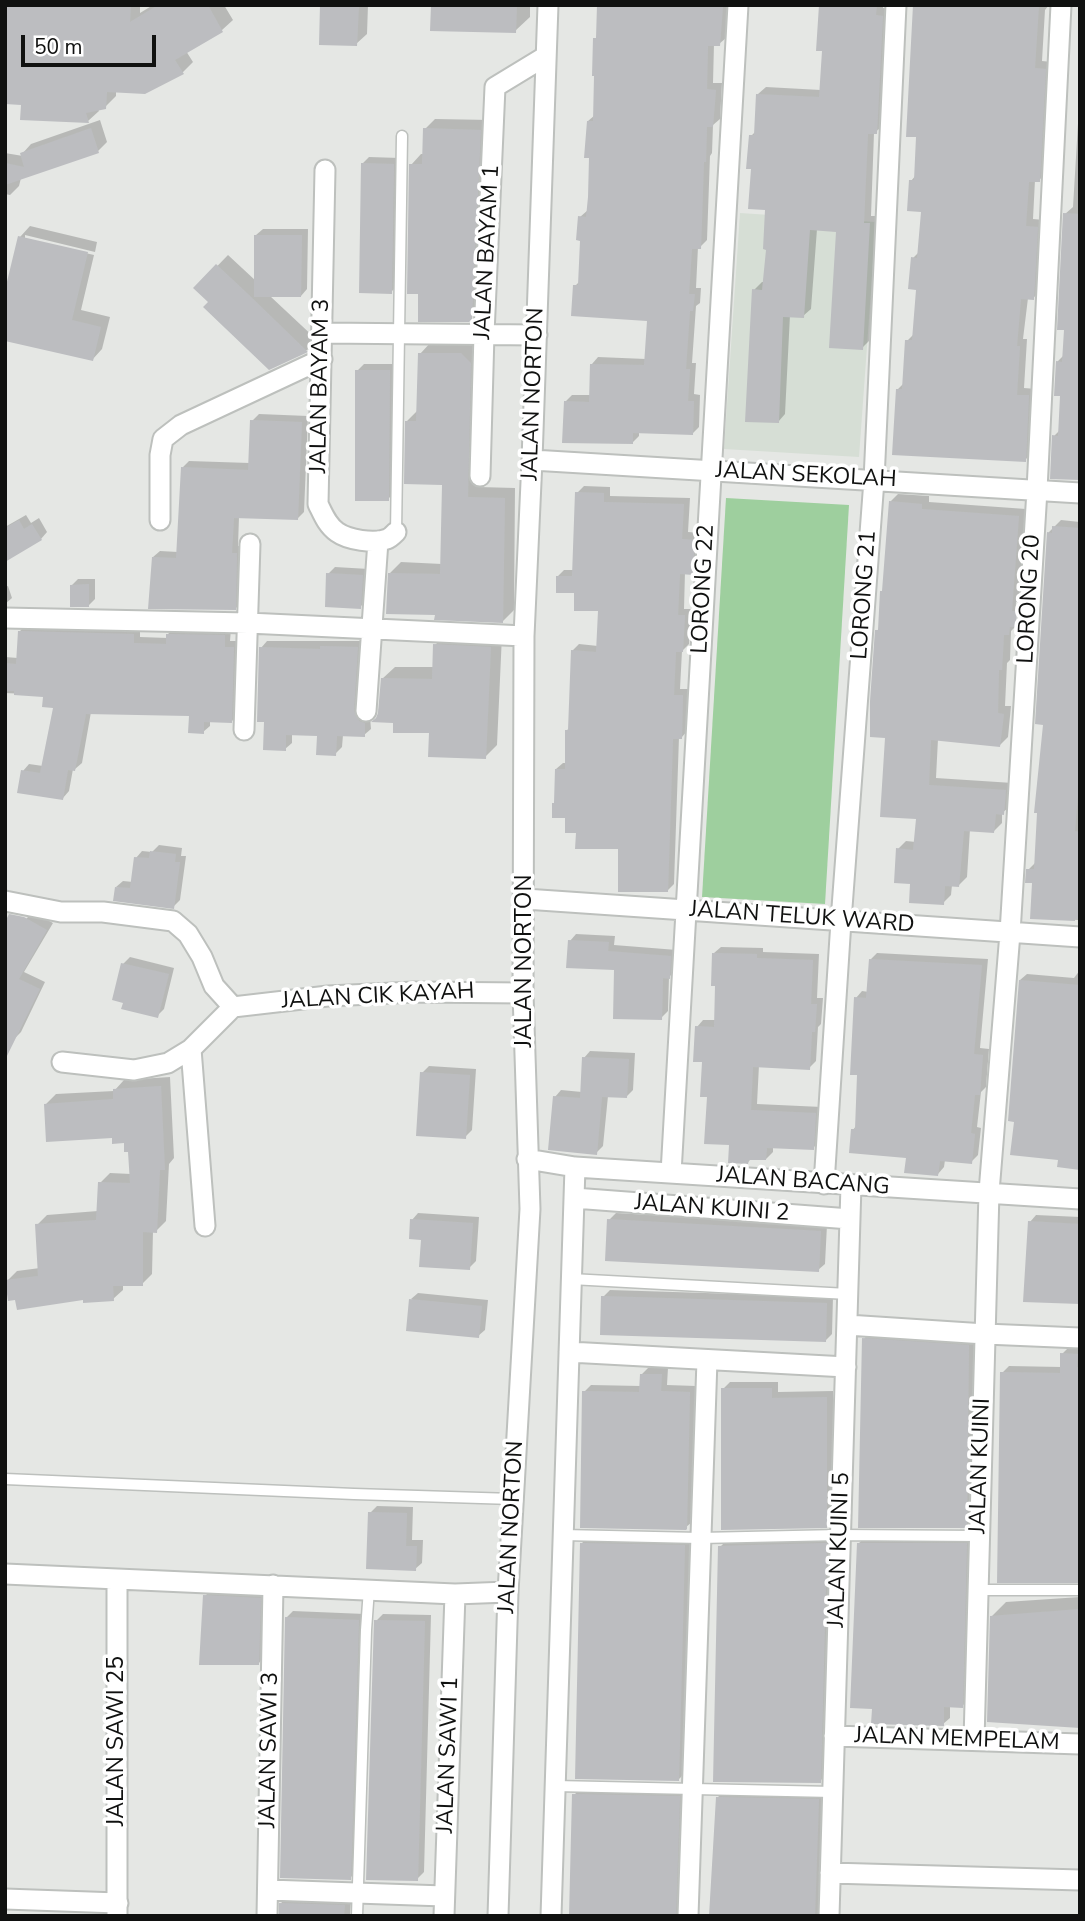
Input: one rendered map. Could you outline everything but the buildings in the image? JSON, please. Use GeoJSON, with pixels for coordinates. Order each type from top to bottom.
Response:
{"type":"FeatureCollection","features":[{"type":"Feature","properties":{"kind":"street","name":"JALAN NORTON"},"geometry":{"type":"LineString","coordinates":[[498,1916],[508,1592],[530,1209],[523,993],[524,636],[548,5]]}},
{"type":"Feature","properties":{"kind":"street","name":"LORONG 22"},"geometry":{"type":"LineString","coordinates":[[671,1173],[738,5]]}},
{"type":"Feature","properties":{"kind":"street","name":"LORONG 21"},"geometry":{"type":"LineString","coordinates":[[824,1184],[874,480],[896,5]]}},
{"type":"Feature","properties":{"kind":"street","name":"LORONG 20"},"geometry":{"type":"LineString","coordinates":[[989,1192],[1010,933],[1037,490],[1061,5]]}},
{"type":"Feature","properties":{"kind":"street","name":"JALAN BAYAM 1"},"geometry":{"type":"LineString","coordinates":[[480,476],[495,87],[546,56]]}},
{"type":"Feature","properties":{"kind":"street","name":"JALAN BAYAM 3"},"geometry":{"type":"LineString","coordinates":[[325,170],[318,504],[325,520],[338,533],[357,540],[377,541]]}},
{"type":"Feature","properties":{"kind":"street"},"geometry":{"type":"LineString","coordinates":[[323,332],[537,335]]}},
{"type":"Feature","properties":{"kind":"street"},"geometry":{"type":"LineString","coordinates":[[160,520],[160,455],[163,439],[181,425],[322,359]]}},
{"type":"Feature","properties":{"kind":"street","name":"JALAN SEKOLAH"},"geometry":{"type":"LineString","coordinates":[[532,460],[1080,493]]}},
{"type":"Feature","properties":{"kind":"street"},"geometry":{"type":"LineString","coordinates":[[366,711],[377,541],[389,539],[396,532]]}},
{"type":"Feature","properties":{"kind":"street"},"geometry":{"type":"LineString","coordinates":[[244,730],[250,544]]}},
{"type":"Feature","properties":{"kind":"street"},"geometry":{"type":"LineString","coordinates":[[5,618],[248,623],[524,636]]}},
{"type":"Feature","properties":{"kind":"street","name":"JALAN TELUK WARD"},"geometry":{"type":"LineString","coordinates":[[524,899],[1080,937]]}},
{"type":"Feature","properties":{"kind":"street"},"geometry":{"type":"LineString","coordinates":[[5,901],[61,912],[103,912],[173,921],[188,934],[202,957],[214,986],[233,1007],[191,1049],[167,1063],[134,1070],[62,1062]]}},
{"type":"Feature","properties":{"kind":"street","name":"JALAN CIK KAYAH"},"geometry":{"type":"LineString","coordinates":[[233,1007],[328,996],[415,992],[523,993]]}},
{"type":"Feature","properties":{"kind":"street"},"geometry":{"type":"LineString","coordinates":[[191,1049],[205,1226]]}},
{"type":"Feature","properties":{"kind":"street","name":"JALAN BACANG"},"geometry":{"type":"LineString","coordinates":[[527,1159],[575,1167],[1080,1199]]}},
{"type":"Feature","properties":{"kind":"street"},"geometry":{"type":"LineString","coordinates":[[551,1916],[575,1167]]}},
{"type":"Feature","properties":{"kind":"street","name":"JALAN KUINI 5"},"geometry":{"type":"LineString","coordinates":[[829,1916],[852,1185]]}},
{"type":"Feature","properties":{"kind":"street","name":"JALAN KUINI"},"geometry":{"type":"LineString","coordinates":[[974,1740],[989,1192]]}},
{"type":"Feature","properties":{"kind":"street","name":"JALAN KUINI 2"},"geometry":{"type":"LineString","coordinates":[[574,1198],[850,1219]]}},
{"type":"Feature","properties":{"kind":"street"},"geometry":{"type":"LineString","coordinates":[[847,1325],[1080,1338]]}},
{"type":"Feature","properties":{"kind":"street"},"geometry":{"type":"LineString","coordinates":[[569,1352],[846,1367]]}},
{"type":"Feature","properties":{"kind":"street"},"geometry":{"type":"LineString","coordinates":[[688,1916],[707,1360]]}},
{"type":"Feature","properties":{"kind":"street"},"geometry":{"type":"LineString","coordinates":[[5,1574],[455,1594],[508,1592]]}},
{"type":"Feature","properties":{"kind":"street","name":"JALAN SAWI 25"},"geometry":{"type":"LineString","coordinates":[[117,1579],[117,1909]]}},
{"type":"Feature","properties":{"kind":"street","name":"JALAN SAWI 3"},"geometry":{"type":"LineString","coordinates":[[267,1916],[273,1585]]}},
{"type":"Feature","properties":{"kind":"street","name":"JALAN SAWI 1"},"geometry":{"type":"LineString","coordinates":[[444,1916],[455,1594]]}},
{"type":"Feature","properties":{"kind":"street","name":"JALAN MEMPELAM"},"geometry":{"type":"LineString","coordinates":[[834,1736],[1080,1744]]}},
{"type":"Feature","properties":{"kind":"street"},"geometry":{"type":"LineString","coordinates":[[830,1872],[1080,1880]]}},
{"type":"Feature","properties":{"kind":"street"},"geometry":{"type":"LineString","coordinates":[[268,1890],[444,1896]]}},
{"type":"Feature","properties":{"kind":"street"},"geometry":{"type":"LineString","coordinates":[[5,1899],[117,1909]]}},
{"type":"Feature","properties":{"kind":"lane"},"geometry":{"type":"LineString","coordinates":[[396,532],[402,136]]}},
{"type":"Feature","properties":{"kind":"lane"},"geometry":{"type":"LineString","coordinates":[[571,1279],[848,1294]]}},
{"type":"Feature","properties":{"kind":"lane"},"geometry":{"type":"LineString","coordinates":[[5,1479],[513,1499]]}},
{"type":"Feature","properties":{"kind":"lane"},"geometry":{"type":"LineString","coordinates":[[563,1535],[701,1538],[979,1536]]}},
{"type":"Feature","properties":{"kind":"lane"},"geometry":{"type":"LineString","coordinates":[[357,1916],[369,1589]]}},
{"type":"Feature","properties":{"kind":"lane"},"geometry":{"type":"LineString","coordinates":[[978,1590],[1080,1590]]}},
{"type":"Feature","properties":{"kind":"lane"},"geometry":{"type":"LineString","coordinates":[[555,1787],[833,1792]]}},
{"type":"Feature","properties":{"kind":"shaded area"},"geometry":{"type":"Polygon","coordinates":[[[740,213],[876,222],[859,457],[724,449],[740,213]]]}},
{"type":"Feature","properties":{"kind":"green space"},"geometry":{"type":"Polygon","coordinates":[[[726,498],[849,505],[825,904],[702,897],[726,498]]]}}]}
